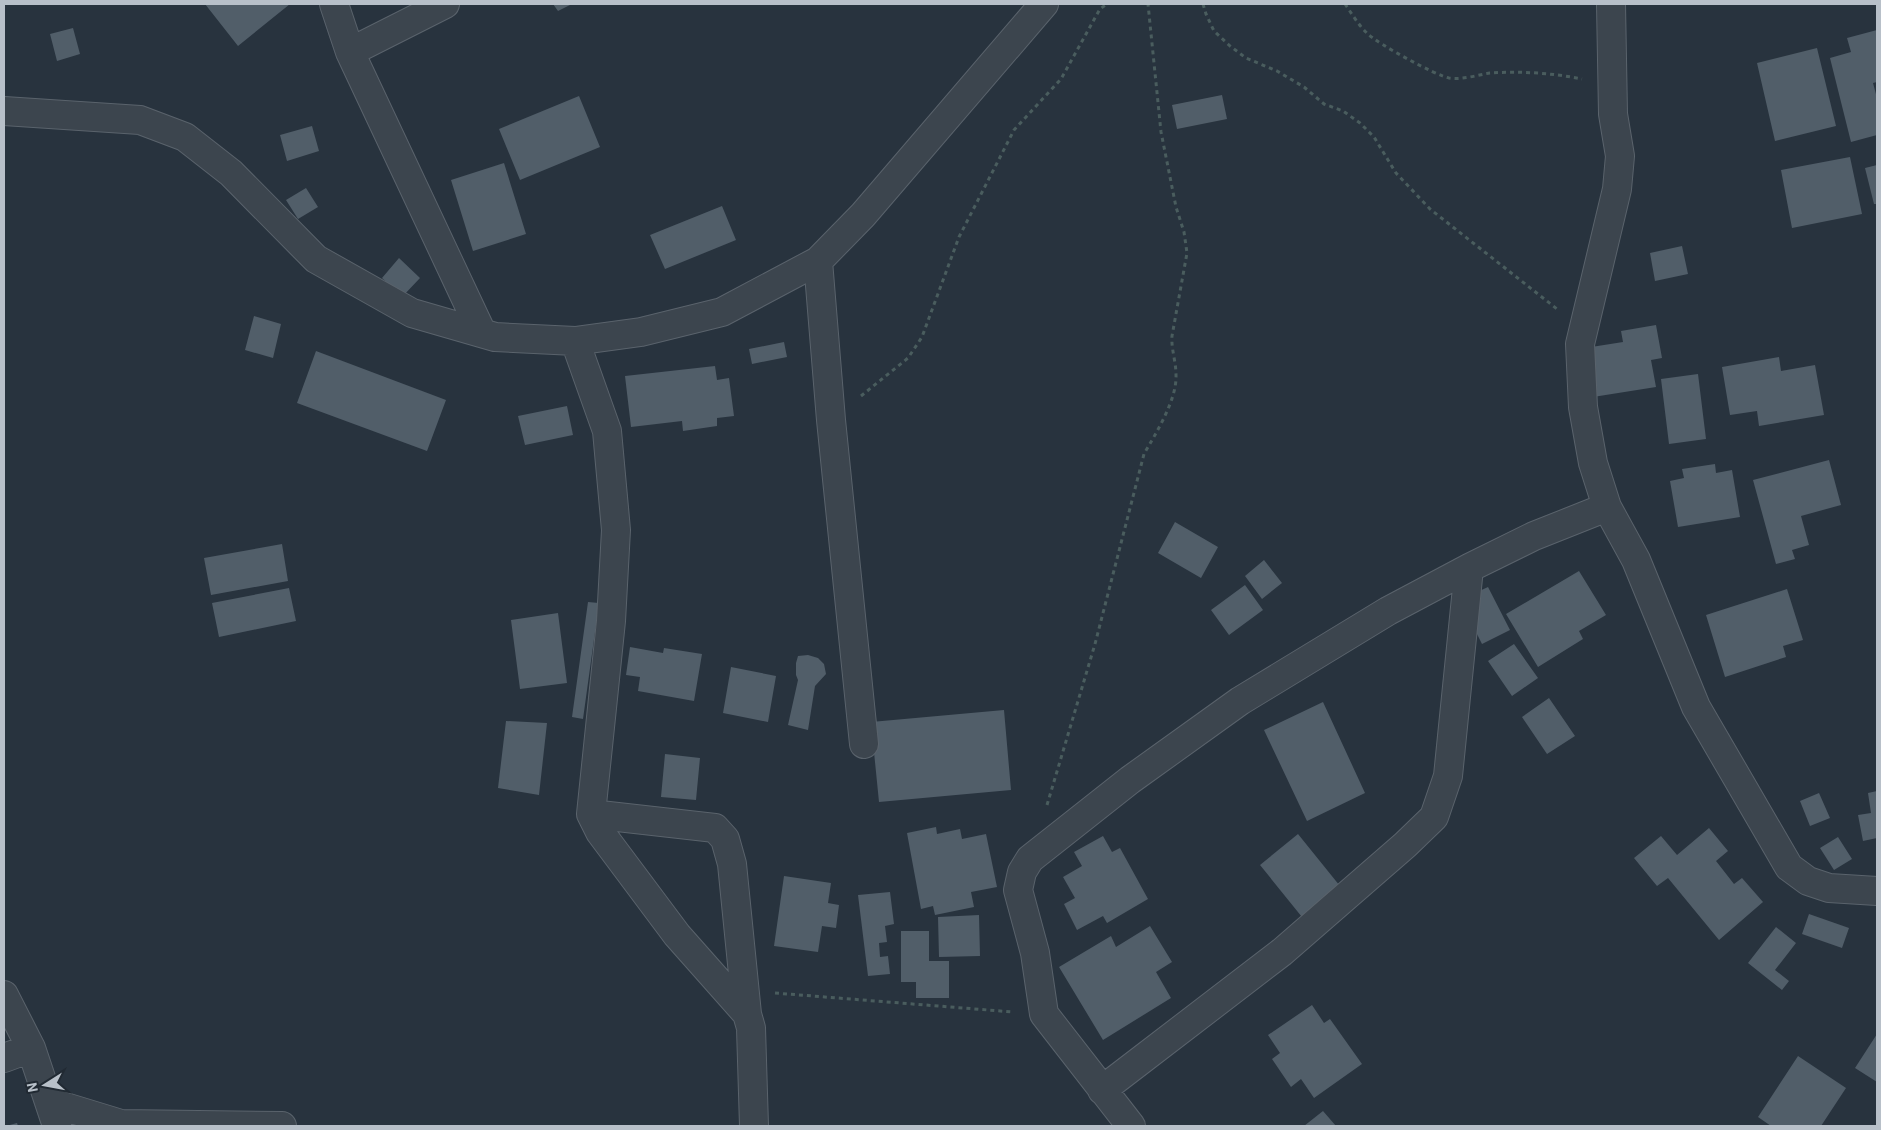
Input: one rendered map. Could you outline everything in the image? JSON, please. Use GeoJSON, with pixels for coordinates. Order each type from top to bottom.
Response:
{"type":"FeatureCollection","features":[{"type":"Feature","properties":{"kind":"street"},"geometry":{"type":"LineString","coordinates":[[334,4],[350,52],[482,333]]}},
{"type":"Feature","properties":{"kind":"street"},"geometry":{"type":"LineString","coordinates":[[350,52],[445,4]]}},
{"type":"Feature","properties":{"kind":"street"},"geometry":{"type":"LineString","coordinates":[[4,112],[140,120],[185,137],[231,173],[316,259],[412,314],[495,337],[575,340],[641,332],[722,312],[818,261],[863,216],[1044,4]]}},
{"type":"Feature","properties":{"kind":"street"},"geometry":{"type":"LineString","coordinates":[[1611,4],[1613,114],[1620,156],[1617,189],[1580,344],[1583,407],[1593,463],[1607,506],[1636,560],[1696,707],[1789,867],[1808,880],[1829,888],[1877,891]]}},
{"type":"Feature","properties":{"kind":"street"},"geometry":{"type":"LineString","coordinates":[[818,261],[831,420],[864,744]]}},
{"type":"Feature","properties":{"kind":"street"},"geometry":{"type":"LineString","coordinates":[[575,340],[607,431],[616,530],[611,621],[591,814],[600,832],[677,935],[745,1002]]}},
{"type":"Feature","properties":{"kind":"street"},"geometry":{"type":"LineString","coordinates":[[1131,1126],[1044,1014],[1035,953],[1018,890],[1022,872],[1030,859],[1130,780],[1240,701],[1388,611],[1534,536],[1607,506]]}},
{"type":"Feature","properties":{"kind":"street"},"geometry":{"type":"LineString","coordinates":[[1102,1090],[1282,952],[1405,845],[1434,817],[1448,776],[1469,568]]}},
{"type":"Feature","properties":{"kind":"street"},"geometry":{"type":"LineString","coordinates":[[591,814],[715,828],[725,839],[732,864],[745,1002],[751,1028],[754,1126]]}},
{"type":"Feature","properties":{"kind":"street"},"geometry":{"type":"LineString","coordinates":[[4,995],[31,1048],[53,1114],[121,1124],[282,1126]]}},
{"type":"Feature","properties":{"kind":"street"},"geometry":{"type":"LineString","coordinates":[[4,1058],[31,1048]]}},
{"type":"Feature","properties":{"kind":"path"},"geometry":{"type":"LineString","coordinates":[[831,420],[908,358],[922,337],[959,237],[1014,130],[1061,79],[1100,9],[1107,4]]}},
{"type":"Feature","properties":{"kind":"path"},"geometry":{"type":"LineString","coordinates":[[1044,812],[1095,644],[1144,454],[1158,429],[1175,390],[1176,376],[1171,348],[1172,336],[1187,253],[1161,132],[1148,4]]}},
{"type":"Feature","properties":{"kind":"path"},"geometry":{"type":"LineString","coordinates":[[1203,4],[1214,31],[1230,46],[1246,58],[1277,71],[1304,87],[1324,104],[1343,111],[1360,123],[1374,138],[1396,173],[1430,209],[1535,293],[1583,327]]}},
{"type":"Feature","properties":{"kind":"path"},"geometry":{"type":"LineString","coordinates":[[1345,4],[1368,34],[1377,41],[1448,78],[1467,78],[1490,73],[1571,76],[1602,83],[1612,89]]}},
{"type":"Feature","properties":{"kind":"path"},"geometry":{"type":"LineString","coordinates":[[745,1002],[1044,1014]]}},
{"type":"Feature","properties":{"kind":"building"},"geometry":{"type":"Polygon","coordinates":[[[205,4],[290,4],[238,46],[205,4]]]}},
{"type":"Feature","properties":{"kind":"building"},"geometry":{"type":"Polygon","coordinates":[[[553,4],[572,4],[558,11],[553,4]]]}},
{"type":"Feature","properties":{"kind":"building"},"geometry":{"type":"Polygon","coordinates":[[[73,28],[80,54],[57,61],[50,34],[73,28]]]}},
{"type":"Feature","properties":{"kind":"building"},"geometry":{"type":"Polygon","coordinates":[[[1877,30],[1877,82],[1873,83],[1877,98],[1877,135],[1851,142],[1830,58],[1851,52],[1847,38],[1877,30]]]}},
{"type":"Feature","properties":{"kind":"building"},"geometry":{"type":"Polygon","coordinates":[[[1817,48],[1836,126],[1775,141],[1757,63],[1817,48]]]}},
{"type":"Feature","properties":{"kind":"building"},"geometry":{"type":"Polygon","coordinates":[[[1222,95],[1227,119],[1177,129],[1172,105],[1222,95]]]}},
{"type":"Feature","properties":{"kind":"building"},"geometry":{"type":"Polygon","coordinates":[[[579,96],[600,147],[520,180],[499,129],[579,96]]]}},
{"type":"Feature","properties":{"kind":"building"},"geometry":{"type":"Polygon","coordinates":[[[312,126],[319,151],[287,161],[280,135],[312,126]]]}},
{"type":"Feature","properties":{"kind":"building"},"geometry":{"type":"Polygon","coordinates":[[[1850,157],[1862,214],[1792,228],[1781,170],[1850,157]]]}},
{"type":"Feature","properties":{"kind":"building"},"geometry":{"type":"Polygon","coordinates":[[[504,163],[526,234],[473,251],[451,180],[504,163]]]}},
{"type":"Feature","properties":{"kind":"building"},"geometry":{"type":"Polygon","coordinates":[[[1877,165],[1877,204],[1874,204],[1865,168],[1877,165]]]}},
{"type":"Feature","properties":{"kind":"building"},"geometry":{"type":"Polygon","coordinates":[[[306,188],[318,207],[298,219],[286,200],[306,188]]]}},
{"type":"Feature","properties":{"kind":"building"},"geometry":{"type":"Polygon","coordinates":[[[722,206],[736,240],[665,269],[650,235],[722,206]]]}},
{"type":"Feature","properties":{"kind":"building"},"geometry":{"type":"Polygon","coordinates":[[[1682,246],[1688,274],[1655,281],[1650,253],[1682,246]]]}},
{"type":"Feature","properties":{"kind":"building"},"geometry":{"type":"Polygon","coordinates":[[[399,258],[420,278],[402,297],[382,278],[399,258]]]}},
{"type":"Feature","properties":{"kind":"building"},"geometry":{"type":"Polygon","coordinates":[[[254,316],[281,324],[273,358],[245,350],[254,316]]]}},
{"type":"Feature","properties":{"kind":"building"},"geometry":{"type":"Polygon","coordinates":[[[1656,325],[1662,358],[1651,360],[1656,387],[1593,397],[1585,348],[1623,342],[1621,331],[1656,325]]]}},
{"type":"Feature","properties":{"kind":"building"},"geometry":{"type":"Polygon","coordinates":[[[784,342],[787,357],[752,364],[749,349],[784,342]]]}},
{"type":"Feature","properties":{"kind":"building"},"geometry":{"type":"Polygon","coordinates":[[[316,351],[446,400],[427,451],[297,403],[316,351]]]}},
{"type":"Feature","properties":{"kind":"building"},"geometry":{"type":"Polygon","coordinates":[[[1779,357],[1781,371],[1815,365],[1824,415],[1759,426],[1757,411],[1730,415],[1722,367],[1779,357]]]}},
{"type":"Feature","properties":{"kind":"building"},"geometry":{"type":"Polygon","coordinates":[[[715,366],[717,380],[729,378],[734,416],[717,418],[717,426],[683,431],[682,421],[631,427],[625,376],[715,366]]]}},
{"type":"Feature","properties":{"kind":"building"},"geometry":{"type":"Polygon","coordinates":[[[1698,374],[1706,439],[1669,444],[1661,379],[1698,374]]]}},
{"type":"Feature","properties":{"kind":"building"},"geometry":{"type":"Polygon","coordinates":[[[567,406],[573,435],[525,445],[518,416],[567,406]]]}},
{"type":"Feature","properties":{"kind":"building"},"geometry":{"type":"Polygon","coordinates":[[[1829,460],[1841,505],[1801,516],[1809,545],[1792,550],[1795,559],[1776,564],[1753,480],[1829,460]]]}},
{"type":"Feature","properties":{"kind":"building"},"geometry":{"type":"Polygon","coordinates":[[[1715,464],[1716,473],[1732,470],[1740,517],[1678,527],[1670,481],[1684,478],[1682,469],[1715,464]]]}},
{"type":"Feature","properties":{"kind":"building"},"geometry":{"type":"Polygon","coordinates":[[[1175,522],[1218,547],[1201,578],[1158,553],[1175,522]]]}},
{"type":"Feature","properties":{"kind":"building"},"geometry":{"type":"Polygon","coordinates":[[[282,544],[288,581],[211,595],[204,558],[282,544]]]}},
{"type":"Feature","properties":{"kind":"building"},"geometry":{"type":"Polygon","coordinates":[[[1264,560],[1282,583],[1262,599],[1245,576],[1264,560]]]}},
{"type":"Feature","properties":{"kind":"building"},"geometry":{"type":"Polygon","coordinates":[[[1579,571],[1606,615],[1579,631],[1583,639],[1538,667],[1506,614],[1579,571]]]}},
{"type":"Feature","properties":{"kind":"building"},"geometry":{"type":"Polygon","coordinates":[[[1245,585],[1263,610],[1229,635],[1211,610],[1245,585]]]}},
{"type":"Feature","properties":{"kind":"building"},"geometry":{"type":"Polygon","coordinates":[[[1488,587],[1510,630],[1482,644],[1460,600],[1488,587]]]}},
{"type":"Feature","properties":{"kind":"building"},"geometry":{"type":"Polygon","coordinates":[[[289,588],[296,621],[219,637],[212,603],[289,588]]]}},
{"type":"Feature","properties":{"kind":"building"},"geometry":{"type":"Polygon","coordinates":[[[1787,589],[1803,640],[1783,646],[1786,657],[1725,677],[1706,615],[1787,589]]]}},
{"type":"Feature","properties":{"kind":"building"},"geometry":{"type":"Polygon","coordinates":[[[588,602],[599,603],[583,719],[572,717],[588,602]]]}},
{"type":"Feature","properties":{"kind":"building"},"geometry":{"type":"Polygon","coordinates":[[[558,613],[567,683],[520,689],[511,620],[558,613]]]}},
{"type":"Feature","properties":{"kind":"building"},"geometry":{"type":"Polygon","coordinates":[[[1514,644],[1538,678],[1512,696],[1488,661],[1514,644]]]}},
{"type":"Feature","properties":{"kind":"building"},"geometry":{"type":"Polygon","coordinates":[[[630,647],[663,653],[664,648],[702,654],[694,701],[638,691],[640,677],[626,675],[630,647]]]}},
{"type":"Feature","properties":{"kind":"building"},"geometry":{"type":"Polygon","coordinates":[[[808,655],[818,658],[824,664],[826,674],[815,686],[808,730],[788,725],[798,680],[796,663],[798,656],[808,655]]]}},
{"type":"Feature","properties":{"kind":"building"},"geometry":{"type":"Polygon","coordinates":[[[731,667],[776,676],[768,722],[723,713],[731,667]]]}},
{"type":"Feature","properties":{"kind":"building"},"geometry":{"type":"Polygon","coordinates":[[[1549,698],[1575,736],[1547,754],[1522,717],[1549,698]]]}},
{"type":"Feature","properties":{"kind":"building"},"geometry":{"type":"Polygon","coordinates":[[[1323,702],[1365,793],[1307,821],[1264,730],[1323,702]]]}},
{"type":"Feature","properties":{"kind":"building"},"geometry":{"type":"Polygon","coordinates":[[[1004,710],[1011,790],[879,802],[871,722],[1004,710]]]}},
{"type":"Feature","properties":{"kind":"building"},"geometry":{"type":"Polygon","coordinates":[[[506,721],[547,723],[539,795],[498,788],[506,721]]]}},
{"type":"Feature","properties":{"kind":"building"},"geometry":{"type":"Polygon","coordinates":[[[665,754],[700,758],[696,800],[661,797],[665,754]]]}},
{"type":"Feature","properties":{"kind":"building"},"geometry":{"type":"Polygon","coordinates":[[[1877,791],[1877,838],[1863,841],[1858,815],[1871,813],[1868,793],[1877,791]]]}},
{"type":"Feature","properties":{"kind":"building"},"geometry":{"type":"Polygon","coordinates":[[[1819,793],[1830,818],[1810,826],[1800,801],[1819,793]]]}},
{"type":"Feature","properties":{"kind":"building"},"geometry":{"type":"Polygon","coordinates":[[[936,827],[937,834],[960,829],[962,839],[986,834],[997,887],[971,892],[974,907],[935,915],[933,906],[921,909],[907,833],[936,827]]]}},
{"type":"Feature","properties":{"kind":"building"},"geometry":{"type":"Polygon","coordinates":[[[1709,828],[1728,851],[1716,861],[1734,884],[1742,878],[1763,902],[1719,940],[1668,878],[1657,886],[1634,858],[1661,836],[1677,855],[1709,828]]]}},
{"type":"Feature","properties":{"kind":"building"},"geometry":{"type":"Polygon","coordinates":[[[1298,834],[1344,891],[1306,922],[1260,865],[1298,834]]]}},
{"type":"Feature","properties":{"kind":"building"},"geometry":{"type":"Polygon","coordinates":[[[1103,836],[1112,852],[1120,848],[1148,899],[1107,923],[1103,916],[1077,930],[1064,904],[1075,898],[1063,877],[1082,866],[1074,852],[1103,836]]]}},
{"type":"Feature","properties":{"kind":"building"},"geometry":{"type":"Polygon","coordinates":[[[1838,837],[1852,859],[1834,870],[1820,848],[1838,837]]]}},
{"type":"Feature","properties":{"kind":"building"},"geometry":{"type":"Polygon","coordinates":[[[784,876],[831,883],[828,903],[839,905],[836,928],[822,926],[818,952],[774,946],[784,876]]]}},
{"type":"Feature","properties":{"kind":"building"},"geometry":{"type":"Polygon","coordinates":[[[890,892],[894,924],[885,926],[887,942],[879,943],[880,957],[888,956],[890,974],[868,976],[858,895],[890,892]]]}},
{"type":"Feature","properties":{"kind":"building"},"geometry":{"type":"Polygon","coordinates":[[[1809,914],[1849,928],[1842,948],[1802,934],[1809,914]]]}},
{"type":"Feature","properties":{"kind":"building"},"geometry":{"type":"Polygon","coordinates":[[[979,915],[980,956],[939,957],[938,917],[979,915]]]}},
{"type":"Feature","properties":{"kind":"building"},"geometry":{"type":"Polygon","coordinates":[[[1150,926],[1172,962],[1156,972],[1171,998],[1103,1040],[1059,967],[1111,936],[1116,947],[1150,926]]]}},
{"type":"Feature","properties":{"kind":"building"},"geometry":{"type":"Polygon","coordinates":[[[1776,927],[1796,943],[1775,970],[1789,981],[1782,990],[1748,963],[1776,927]]]}},
{"type":"Feature","properties":{"kind":"building"},"geometry":{"type":"Polygon","coordinates":[[[901,931],[929,931],[929,961],[949,961],[949,998],[916,998],[916,982],[901,982],[901,931]]]}},
{"type":"Feature","properties":{"kind":"building"},"geometry":{"type":"Polygon","coordinates":[[[1312,1005],[1324,1023],[1330,1019],[1362,1064],[1314,1098],[1301,1079],[1291,1087],[1272,1059],[1280,1053],[1268,1035],[1312,1005]]]}},
{"type":"Feature","properties":{"kind":"building"},"geometry":{"type":"Polygon","coordinates":[[[1877,1034],[1877,1082],[1855,1068],[1877,1034]]]}},
{"type":"Feature","properties":{"kind":"building"},"geometry":{"type":"Polygon","coordinates":[[[1798,1056],[1846,1088],[1821,1126],[1771,1126],[1758,1117],[1798,1056]]]}},
{"type":"Feature","properties":{"kind":"building"},"geometry":{"type":"Polygon","coordinates":[[[1323,1111],[1336,1126],[1304,1126],[1323,1111]]]}},
{"type":"Feature","properties":{"kind":"building"},"geometry":{"type":"Polygon","coordinates":[[[17,1123],[18,1126],[6,1126],[17,1123]]]}}]}
